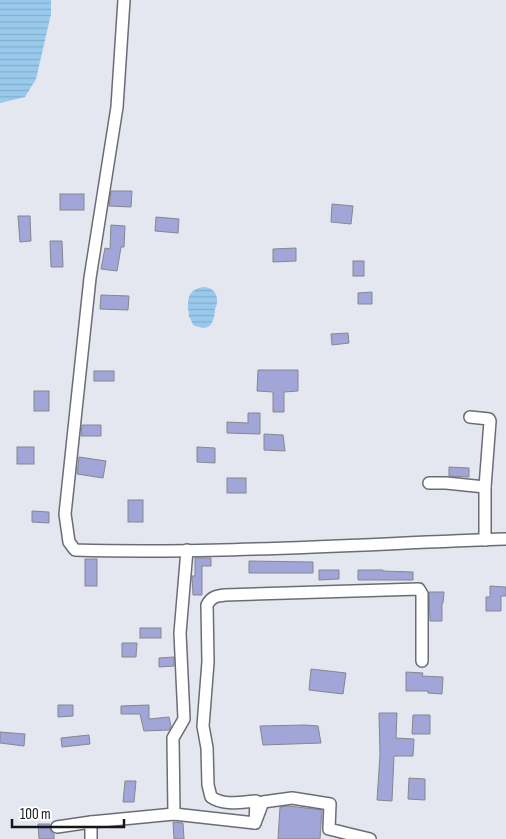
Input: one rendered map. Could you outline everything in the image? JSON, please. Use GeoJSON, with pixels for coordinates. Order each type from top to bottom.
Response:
{"type":"FeatureCollection","features":[{"type":"Feature","properties":{"kind":"street"},"geometry":{"type":"LineString","coordinates":[[124,0],[117,107],[90,278],[65,514],[69,542],[75,550],[114,551],[217,550],[506,539]]}},
{"type":"Feature","properties":{"kind":"street"},"geometry":{"type":"LineString","coordinates":[[470,417],[489,418],[490,421],[485,486],[485,540]]}},
{"type":"Feature","properties":{"kind":"street"},"geometry":{"type":"LineString","coordinates":[[429,483],[485,486]]}},
{"type":"Feature","properties":{"kind":"street"},"geometry":{"type":"LineString","coordinates":[[174,814],[173,738],[184,719],[180,633],[188,550]]}},
{"type":"Feature","properties":{"kind":"street"},"geometry":{"type":"LineString","coordinates":[[255,823],[256,802],[217,802],[211,798],[208,785],[207,748],[203,726],[208,662],[207,604],[210,599],[224,595],[420,589],[422,594],[422,661]]}},
{"type":"Feature","properties":{"kind":"street"},"geometry":{"type":"LineString","coordinates":[[255,823],[263,802],[292,798],[330,804],[329,829],[370,839]]}},
{"type":"Feature","properties":{"kind":"street"},"geometry":{"type":"LineString","coordinates":[[57,827],[174,814],[255,823]]}},
{"type":"Feature","properties":{"kind":"street"},"geometry":{"type":"LineString","coordinates":[[91,839],[92,822]]}},
{"type":"Feature","properties":{"kind":"water"},"geometry":{"type":"Polygon","coordinates":[[[0,0],[51,0],[51,14],[36,79],[25,97],[0,103],[0,0]]]}},
{"type":"Feature","properties":{"kind":"water"},"geometry":{"type":"Polygon","coordinates":[[[203,287],[213,291],[217,298],[217,304],[212,323],[210,326],[203,328],[193,325],[189,317],[188,300],[192,292],[203,287]]]}},
{"type":"Feature","properties":{"kind":"building"},"geometry":{"type":"Polygon","coordinates":[[[111,191],[132,191],[131,207],[109,206],[111,191]]]}},
{"type":"Feature","properties":{"kind":"building"},"geometry":{"type":"Polygon","coordinates":[[[60,194],[84,194],[84,210],[60,210],[60,194]]]}},
{"type":"Feature","properties":{"kind":"building"},"geometry":{"type":"Polygon","coordinates":[[[332,204],[353,206],[351,224],[331,222],[332,204]]]}},
{"type":"Feature","properties":{"kind":"building"},"geometry":{"type":"Polygon","coordinates":[[[18,216],[30,216],[31,241],[20,242],[18,216]]]}},
{"type":"Feature","properties":{"kind":"building"},"geometry":{"type":"Polygon","coordinates":[[[156,217],[179,219],[178,233],[155,231],[156,217]]]}},
{"type":"Feature","properties":{"kind":"building"},"geometry":{"type":"Polygon","coordinates":[[[111,225],[125,226],[124,247],[121,247],[117,271],[101,269],[105,248],[110,249],[111,225]]]}},
{"type":"Feature","properties":{"kind":"building"},"geometry":{"type":"Polygon","coordinates":[[[50,241],[62,241],[63,267],[51,267],[50,241]]]}},
{"type":"Feature","properties":{"kind":"building"},"geometry":{"type":"Polygon","coordinates":[[[296,248],[296,261],[273,262],[273,249],[296,248]]]}},
{"type":"Feature","properties":{"kind":"building"},"geometry":{"type":"Polygon","coordinates":[[[353,261],[364,261],[364,276],[353,276],[353,261]]]}},
{"type":"Feature","properties":{"kind":"building"},"geometry":{"type":"Polygon","coordinates":[[[372,292],[372,304],[358,304],[358,293],[372,292]]]}},
{"type":"Feature","properties":{"kind":"building"},"geometry":{"type":"Polygon","coordinates":[[[101,295],[129,296],[128,310],[100,309],[101,295]]]}},
{"type":"Feature","properties":{"kind":"building"},"geometry":{"type":"Polygon","coordinates":[[[348,333],[349,343],[332,345],[331,334],[348,333]]]}},
{"type":"Feature","properties":{"kind":"building"},"geometry":{"type":"Polygon","coordinates":[[[258,370],[298,370],[298,391],[284,392],[284,412],[273,412],[273,392],[257,391],[258,370]]]}},
{"type":"Feature","properties":{"kind":"building"},"geometry":{"type":"Polygon","coordinates":[[[94,371],[114,371],[114,381],[94,381],[94,371]]]}},
{"type":"Feature","properties":{"kind":"building"},"geometry":{"type":"Polygon","coordinates":[[[34,391],[49,391],[49,411],[34,411],[34,391]]]}},
{"type":"Feature","properties":{"kind":"building"},"geometry":{"type":"Polygon","coordinates":[[[248,413],[260,413],[260,434],[227,433],[227,422],[248,423],[248,413]]]}},
{"type":"Feature","properties":{"kind":"building"},"geometry":{"type":"Polygon","coordinates":[[[82,425],[101,425],[101,436],[81,436],[82,425]]]}},
{"type":"Feature","properties":{"kind":"building"},"geometry":{"type":"Polygon","coordinates":[[[264,434],[283,435],[285,451],[264,450],[264,434]]]}},
{"type":"Feature","properties":{"kind":"building"},"geometry":{"type":"Polygon","coordinates":[[[17,447],[34,447],[34,464],[17,464],[17,447]]]}},
{"type":"Feature","properties":{"kind":"building"},"geometry":{"type":"Polygon","coordinates":[[[197,447],[215,448],[215,463],[197,462],[197,447]]]}},
{"type":"Feature","properties":{"kind":"building"},"geometry":{"type":"Polygon","coordinates":[[[79,457],[106,461],[103,478],[77,474],[79,457]]]}},
{"type":"Feature","properties":{"kind":"building"},"geometry":{"type":"Polygon","coordinates":[[[449,467],[469,468],[469,477],[449,476],[449,467]]]}},
{"type":"Feature","properties":{"kind":"building"},"geometry":{"type":"Polygon","coordinates":[[[227,478],[246,478],[246,493],[227,493],[227,478]]]}},
{"type":"Feature","properties":{"kind":"building"},"geometry":{"type":"Polygon","coordinates":[[[128,500],[143,500],[143,522],[128,522],[128,500]]]}},
{"type":"Feature","properties":{"kind":"building"},"geometry":{"type":"Polygon","coordinates":[[[32,511],[49,512],[49,523],[32,522],[32,511]]]}},
{"type":"Feature","properties":{"kind":"building"},"geometry":{"type":"Polygon","coordinates":[[[195,558],[211,558],[211,566],[202,566],[202,595],[193,595],[192,576],[195,576],[195,558]]]}},
{"type":"Feature","properties":{"kind":"building"},"geometry":{"type":"Polygon","coordinates":[[[85,559],[97,559],[97,586],[85,586],[85,559]]]}},
{"type":"Feature","properties":{"kind":"building"},"geometry":{"type":"Polygon","coordinates":[[[249,561],[313,562],[313,573],[249,573],[249,561]]]}},
{"type":"Feature","properties":{"kind":"building"},"geometry":{"type":"Polygon","coordinates":[[[319,570],[339,570],[339,579],[319,580],[319,570]]]}},
{"type":"Feature","properties":{"kind":"building"},"geometry":{"type":"Polygon","coordinates":[[[358,570],[413,572],[413,580],[358,580],[358,570]]]}},
{"type":"Feature","properties":{"kind":"building"},"geometry":{"type":"Polygon","coordinates":[[[490,586],[506,587],[506,596],[501,596],[501,611],[486,611],[486,597],[490,597],[490,586]]]}},
{"type":"Feature","properties":{"kind":"building"},"geometry":{"type":"Polygon","coordinates":[[[429,592],[444,592],[442,621],[430,621],[429,592]]]}},
{"type":"Feature","properties":{"kind":"building"},"geometry":{"type":"Polygon","coordinates":[[[140,628],[161,628],[161,638],[140,638],[140,628]]]}},
{"type":"Feature","properties":{"kind":"building"},"geometry":{"type":"Polygon","coordinates":[[[122,643],[137,643],[136,657],[122,657],[122,643]]]}},
{"type":"Feature","properties":{"kind":"building"},"geometry":{"type":"Polygon","coordinates":[[[174,657],[174,666],[159,667],[159,658],[174,657]]]}},
{"type":"Feature","properties":{"kind":"building"},"geometry":{"type":"Polygon","coordinates":[[[311,669],[346,673],[343,694],[309,690],[311,669]]]}},
{"type":"Feature","properties":{"kind":"building"},"geometry":{"type":"Polygon","coordinates":[[[406,672],[423,673],[422,676],[443,677],[442,694],[428,693],[428,691],[406,691],[406,672]]]}},
{"type":"Feature","properties":{"kind":"building"},"geometry":{"type":"Polygon","coordinates":[[[58,705],[73,705],[73,716],[58,717],[58,705]]]}},
{"type":"Feature","properties":{"kind":"building"},"geometry":{"type":"Polygon","coordinates":[[[149,705],[149,719],[169,717],[171,726],[169,730],[144,731],[140,714],[121,714],[121,706],[149,705]]]}},
{"type":"Feature","properties":{"kind":"building"},"geometry":{"type":"Polygon","coordinates":[[[379,713],[397,713],[396,738],[414,739],[413,756],[394,756],[392,801],[377,800],[380,755],[379,713]]]}},
{"type":"Feature","properties":{"kind":"building"},"geometry":{"type":"Polygon","coordinates":[[[413,715],[430,715],[430,734],[412,734],[413,715]]]}},
{"type":"Feature","properties":{"kind":"building"},"geometry":{"type":"Polygon","coordinates":[[[260,726],[318,726],[321,743],[263,745],[260,726]]]}},
{"type":"Feature","properties":{"kind":"building"},"geometry":{"type":"Polygon","coordinates":[[[0,732],[25,734],[24,746],[0,743],[0,732]]]}},
{"type":"Feature","properties":{"kind":"building"},"geometry":{"type":"Polygon","coordinates":[[[89,735],[90,744],[62,747],[61,738],[89,735]]]}},
{"type":"Feature","properties":{"kind":"building"},"geometry":{"type":"Polygon","coordinates":[[[409,778],[425,779],[425,800],[408,799],[409,778]]]}},
{"type":"Feature","properties":{"kind":"building"},"geometry":{"type":"Polygon","coordinates":[[[125,781],[136,781],[134,802],[123,802],[125,781]]]}},
{"type":"Feature","properties":{"kind":"building"},"geometry":{"type":"Polygon","coordinates":[[[289,806],[322,810],[320,839],[278,839],[280,807],[289,806]]]}},
{"type":"Feature","properties":{"kind":"building"},"geometry":{"type":"Polygon","coordinates":[[[173,822],[183,823],[184,839],[174,839],[173,822]]]}},
{"type":"Feature","properties":{"kind":"building"},"geometry":{"type":"Polygon","coordinates":[[[38,824],[50,824],[54,839],[39,839],[38,824]]]}}]}
